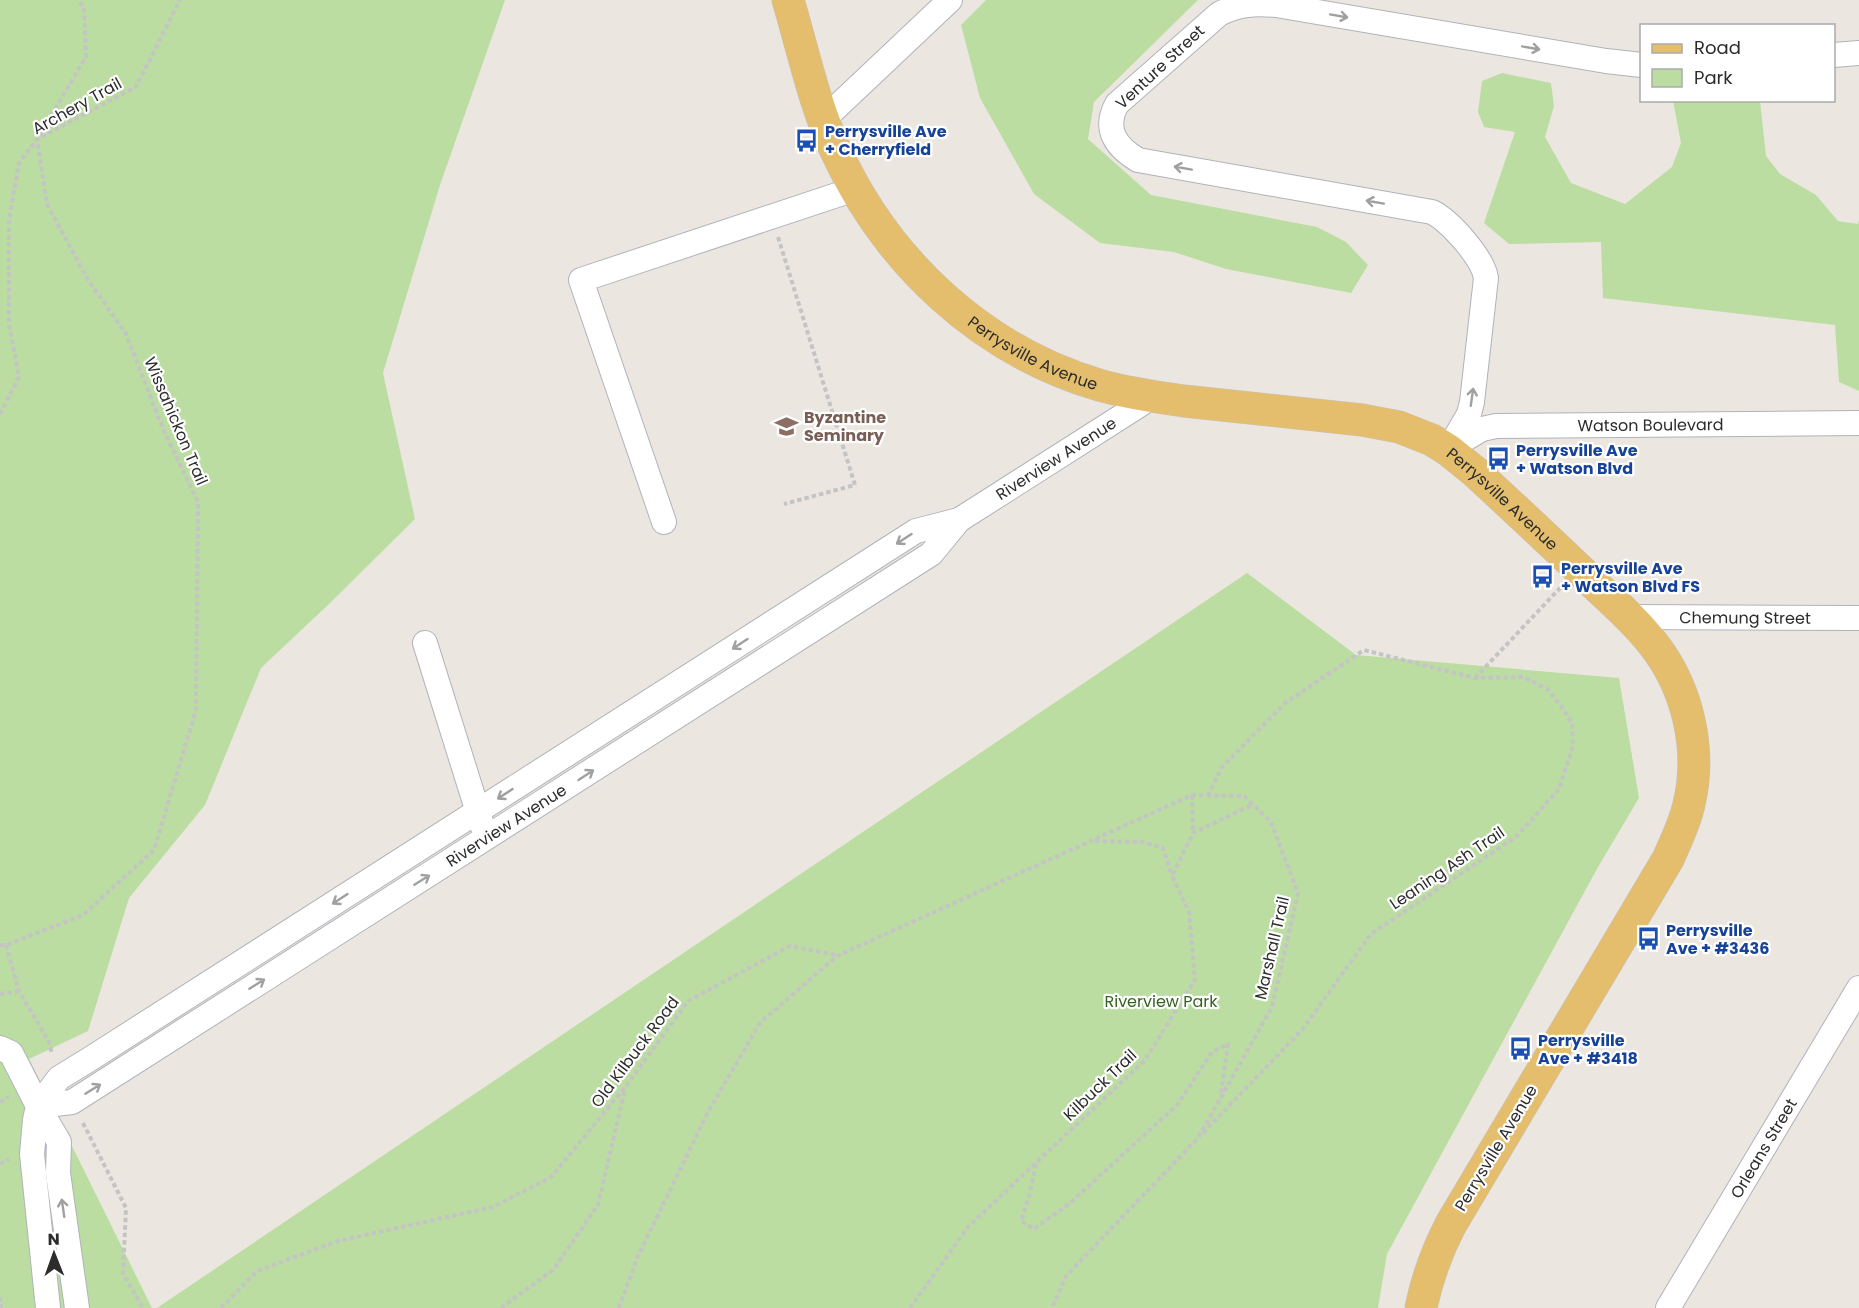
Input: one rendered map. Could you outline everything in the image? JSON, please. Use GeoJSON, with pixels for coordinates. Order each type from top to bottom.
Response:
{"type":"FeatureCollection","features":[{"type":"Feature","properties":{"kind":"main road","name":"Perrysville Avenue"},"geometry":{"type":"LineString","coordinates":[[788,0],[824,120],[835,150],[855,189],[884,235],[903,258],[971,321],[1022,353],[1050,367],[1099,385],[1152,397],[1381,423],[1416,432],[1448,450],[1474,471],[1579,569],[1629,617],[1653,644],[1674,677],[1687,712],[1694,767],[1684,822],[1668,859],[1451,1224],[1431,1269],[1421,1308]]}},
{"type":"Feature","properties":{"kind":"street"},"geometry":{"type":"LineString","coordinates":[[824,120],[950,0]]}},
{"type":"Feature","properties":{"kind":"street","name":"Venture Street"},"geometry":{"type":"LineString","coordinates":[[1448,450],[1469,414],[1472,402],[1486,278],[1481,262],[1447,221],[1432,212],[1138,160],[1124,150],[1112,133],[1110,122],[1112,112],[1117,104],[1219,14],[1250,3],[1276,5],[1640,65]]}},
{"type":"Feature","properties":{"kind":"street"},"geometry":{"type":"LineString","coordinates":[[1835,55],[1859,53]]}},
{"type":"Feature","properties":{"kind":"street"},"geometry":{"type":"LineString","coordinates":[[664,522],[581,280],[855,189]]}},
{"type":"Feature","properties":{"kind":"street","name":"Riverview Avenue"},"geometry":{"type":"LineString","coordinates":[[38,1106],[72,1102],[486,839],[931,554],[959,520],[1152,397]]}},
{"type":"Feature","properties":{"kind":"street","name":"Watson Boulevard"},"geometry":{"type":"LineString","coordinates":[[1448,450],[1482,429],[1496,426],[1859,423]]}},
{"type":"Feature","properties":{"kind":"street","name":"Riverview Avenue"},"geometry":{"type":"LineString","coordinates":[[48,1308],[32,1154],[38,1106],[58,1078],[916,531],[959,520]]}},
{"type":"Feature","properties":{"kind":"street","name":"Chemung Street"},"geometry":{"type":"LineString","coordinates":[[1629,617],[1859,618]]}},
{"type":"Feature","properties":{"kind":"street"},"geometry":{"type":"LineString","coordinates":[[425,643],[486,839]]}},
{"type":"Feature","properties":{"kind":"street","name":"Orleans Street"},"geometry":{"type":"LineString","coordinates":[[1668,1308],[1859,988]]}},
{"type":"Feature","properties":{"kind":"street"},"geometry":{"type":"LineString","coordinates":[[0,1048],[11,1053],[59,1142],[58,1173],[77,1308]]}},
{"type":"Feature","properties":{"kind":"path"},"geometry":{"type":"LineString","coordinates":[[37,139],[86,57],[84,7],[78,0]]}},
{"type":"Feature","properties":{"kind":"path","name":"Archery Trail"},"geometry":{"type":"LineString","coordinates":[[0,414],[19,377],[9,324],[9,219],[19,163],[37,139],[136,87],[180,0]]}},
{"type":"Feature","properties":{"kind":"path","name":"Wissahickon Trail"},"geometry":{"type":"LineString","coordinates":[[6,945],[83,915],[154,850],[196,710],[198,502],[163,429],[126,334],[87,278],[47,204],[37,139]]}},
{"type":"Feature","properties":{"kind":"path"},"geometry":{"type":"LineString","coordinates":[[772,217],[855,485],[784,504]]}},
{"type":"Feature","properties":{"kind":"path"},"geometry":{"type":"LineString","coordinates":[[1475,678],[1579,569]]}},
{"type":"Feature","properties":{"kind":"path","name":"Leaning Ash Trail"},"geometry":{"type":"LineString","coordinates":[[1198,1138],[1302,1030],[1371,934],[1517,836],[1559,789],[1573,746],[1572,723],[1547,689],[1524,677],[1475,678],[1364,650],[1285,703],[1222,767],[1208,795]]}},
{"type":"Feature","properties":{"kind":"path"},"geometry":{"type":"LineString","coordinates":[[1172,876],[1193,833],[1192,795]]}},
{"type":"Feature","properties":{"kind":"path","name":"Marshall Trail"},"geometry":{"type":"LineString","coordinates":[[837,956],[1192,795],[1244,796],[1271,822],[1298,893],[1272,1007],[1198,1138],[1066,1276],[1052,1308]]}},
{"type":"Feature","properties":{"kind":"path"},"geometry":{"type":"LineString","coordinates":[[1193,833],[1253,805]]}},
{"type":"Feature","properties":{"kind":"path","name":"Kilbuck Trail"},"geometry":{"type":"LineString","coordinates":[[909,1308],[968,1227],[1145,1060],[1195,980],[1189,912],[1172,876],[1163,848],[1142,842],[1094,841]]}},
{"type":"Feature","properties":{"kind":"path"},"geometry":{"type":"LineString","coordinates":[[0,945],[6,945],[19,992],[49,1042],[58,1078]]}},
{"type":"Feature","properties":{"kind":"path","name":"Old Kilbuck Road"},"geometry":{"type":"LineString","coordinates":[[221,1308],[257,1271],[338,1241],[493,1207],[552,1177],[626,1086],[688,1000],[790,946],[837,956]]}},
{"type":"Feature","properties":{"kind":"path"},"geometry":{"type":"LineString","coordinates":[[619,1308],[638,1256],[708,1112],[760,1023],[837,956]]}},
{"type":"Feature","properties":{"kind":"path"},"geometry":{"type":"LineString","coordinates":[[0,994],[19,992]]}},
{"type":"Feature","properties":{"kind":"path"},"geometry":{"type":"LineString","coordinates":[[1036,1163],[1021,1221],[1034,1229],[1069,1204],[1178,1104],[1212,1052],[1228,1044],[1221,1098]]}},
{"type":"Feature","properties":{"kind":"path"},"geometry":{"type":"LineString","coordinates":[[501,1308],[553,1270],[598,1205],[626,1086]]}},
{"type":"Feature","properties":{"kind":"path"},"geometry":{"type":"LineString","coordinates":[[84,1126],[126,1209],[123,1274],[143,1308]]}},
{"type":"Feature","properties":{"kind":"path"},"geometry":{"type":"LineString","coordinates":[[0,1297],[1,1308]]}},
{"type":"Feature","properties":{"kind":"green space"},"geometry":{"type":"Polygon","coordinates":[[[0,0],[505,0],[440,185],[383,373],[415,519],[261,668],[205,805],[129,898],[88,1031],[29,1059],[152,1308],[0,1308],[0,0]]]}},
{"type":"Feature","properties":{"kind":"green space"},"geometry":{"type":"Polygon","coordinates":[[[986,0],[1198,0],[1094,102],[1088,139],[1151,195],[1317,227],[1346,242],[1368,265],[1351,293],[1226,269],[1174,252],[1100,243],[1034,194],[980,98],[961,25],[986,0]]]}},
{"type":"Feature","properties":{"kind":"green space"},"geometry":{"type":"Polygon","coordinates":[[[1502,73],[1551,83],[1554,106],[1545,137],[1571,183],[1625,204],[1672,167],[1681,143],[1673,102],[1760,102],[1766,156],[1780,174],[1816,195],[1838,221],[1858,224],[1859,220],[1859,391],[1839,382],[1835,325],[1603,298],[1601,242],[1509,244],[1484,223],[1515,132],[1484,127],[1478,112],[1482,81],[1502,73]]]}},
{"type":"Feature","properties":{"kind":"green space","name":"Riverview Park"},"geometry":{"type":"Polygon","coordinates":[[[1247,573],[1356,655],[1619,678],[1639,798],[1598,867],[1387,1254],[1378,1308],[157,1308],[1247,573]]]}},
{"type":"Feature","properties":{"kind":"place","name":"Perrysville Ave + Cherryfield"},"geometry":{"type":"Point","coordinates":[807,140]}},
{"type":"Feature","properties":{"kind":"place","name":"Byzantine Seminary"},"geometry":{"type":"Point","coordinates":[786,426]}},
{"type":"Feature","properties":{"kind":"place","name":"Perrysville Ave + Watson Blvd"},"geometry":{"type":"Point","coordinates":[1498,459]}},
{"type":"Feature","properties":{"kind":"place","name":"Perrysville Ave + Watson Blvd FS"},"geometry":{"type":"Point","coordinates":[1543,577]}},
{"type":"Feature","properties":{"kind":"place","name":"Perrysville Ave + #3436"},"geometry":{"type":"Point","coordinates":[1648,939]}},
{"type":"Feature","properties":{"kind":"place","name":"Perrysville Ave + #3418"},"geometry":{"type":"Point","coordinates":[1520,1049]}}]}
